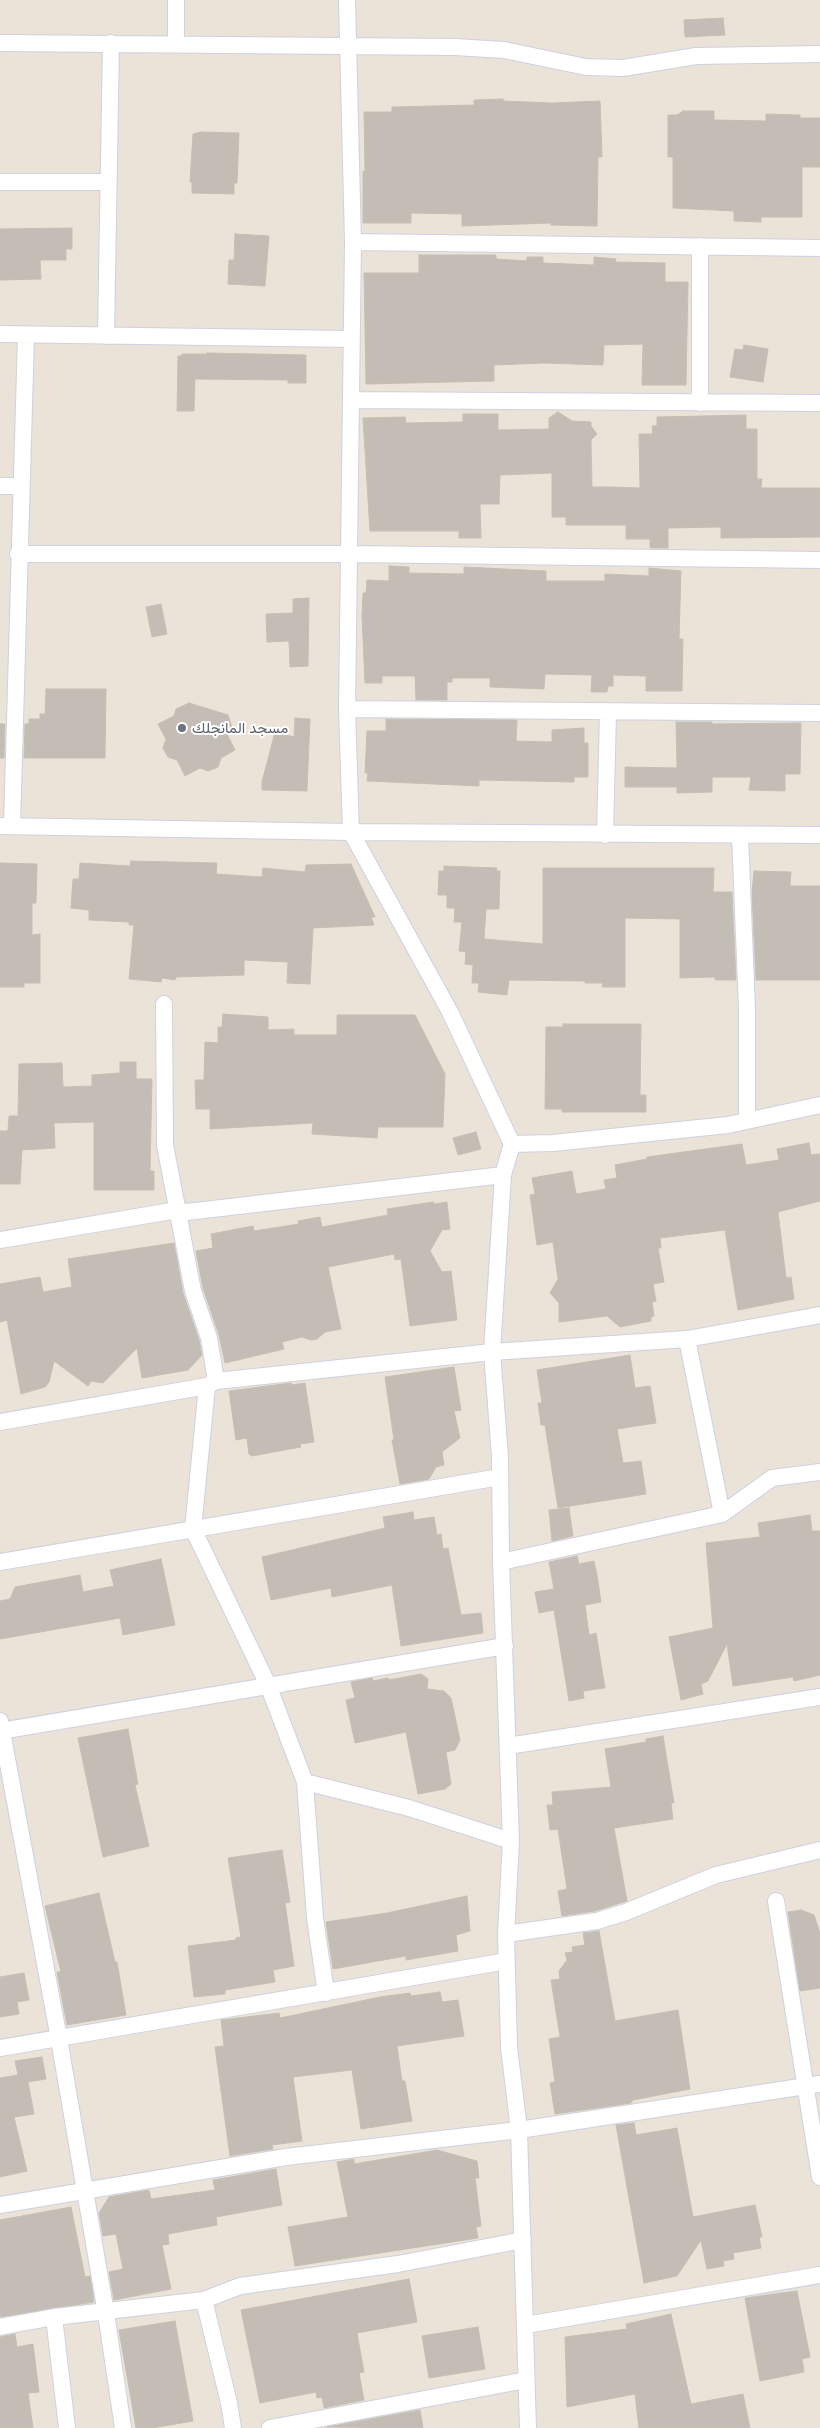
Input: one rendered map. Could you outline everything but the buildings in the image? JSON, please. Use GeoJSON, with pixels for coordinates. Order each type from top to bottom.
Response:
{"type":"FeatureCollection","features":[{"type":"Feature","properties":{"kind":"street"},"geometry":{"type":"LineString","coordinates":[[176,0],[176,43]]}},
{"type":"Feature","properties":{"kind":"street"},"geometry":{"type":"LineString","coordinates":[[347,0],[353,242],[347,709],[351,832],[450,1012],[512,1144],[503,1175],[492,1352],[500,1477],[500,1562],[505,1646],[511,1841],[506,1934],[510,2047],[519,2130],[528,2428]]}},
{"type":"Feature","properties":{"kind":"street"},"geometry":{"type":"LineString","coordinates":[[0,43],[176,43],[504,50],[586,67],[622,68],[696,56],[820,54]]}},
{"type":"Feature","properties":{"kind":"street"},"geometry":{"type":"LineString","coordinates":[[106,336],[107,182],[111,44]]}},
{"type":"Feature","properties":{"kind":"street"},"geometry":{"type":"LineString","coordinates":[[0,182],[107,182]]}},
{"type":"Feature","properties":{"kind":"street"},"geometry":{"type":"LineString","coordinates":[[353,242],[820,248]]}},
{"type":"Feature","properties":{"kind":"street"},"geometry":{"type":"LineString","coordinates":[[700,246],[700,403]]}},
{"type":"Feature","properties":{"kind":"street"},"geometry":{"type":"LineString","coordinates":[[0,334],[351,340]]}},
{"type":"Feature","properties":{"kind":"street"},"geometry":{"type":"LineString","coordinates":[[26,335],[6,826],[605,835],[820,835]]}},
{"type":"Feature","properties":{"kind":"street"},"geometry":{"type":"LineString","coordinates":[[352,400],[820,403]]}},
{"type":"Feature","properties":{"kind":"street"},"geometry":{"type":"LineString","coordinates":[[0,486],[21,486]]}},
{"type":"Feature","properties":{"kind":"street"},"geometry":{"type":"LineString","coordinates":[[18,554],[350,554],[820,560]]}},
{"type":"Feature","properties":{"kind":"street"},"geometry":{"type":"LineString","coordinates":[[347,709],[820,714]]}},
{"type":"Feature","properties":{"kind":"street"},"geometry":{"type":"LineString","coordinates":[[605,835],[608,712]]}},
{"type":"Feature","properties":{"kind":"street"},"geometry":{"type":"LineString","coordinates":[[740,835],[747,1010],[747,1121]]}},
{"type":"Feature","properties":{"kind":"street"},"geometry":{"type":"LineString","coordinates":[[164,1004],[165,1145],[193,1291],[209,1338],[212,1384],[194,1529],[268,1685],[305,1782],[315,1918],[326,1993]]}},
{"type":"Feature","properties":{"kind":"street"},"geometry":{"type":"LineString","coordinates":[[512,1144],[553,1143],[728,1125],[820,1105]]}},
{"type":"Feature","properties":{"kind":"street"},"geometry":{"type":"LineString","coordinates":[[0,1240],[177,1210],[187,1212],[503,1175]]}},
{"type":"Feature","properties":{"kind":"street"},"geometry":{"type":"LineString","coordinates":[[0,1422],[212,1384],[492,1352],[687,1339],[820,1315]]}},
{"type":"Feature","properties":{"kind":"street"},"geometry":{"type":"LineString","coordinates":[[687,1339],[722,1514]]}},
{"type":"Feature","properties":{"kind":"street"},"geometry":{"type":"LineString","coordinates":[[500,1562],[722,1514],[772,1478],[820,1472]]}},
{"type":"Feature","properties":{"kind":"street"},"geometry":{"type":"LineString","coordinates":[[0,1562],[500,1477]]}},
{"type":"Feature","properties":{"kind":"street"},"geometry":{"type":"LineString","coordinates":[[123,2428],[106,2313],[59,2039],[1,1728],[505,1646]]}},
{"type":"Feature","properties":{"kind":"street"},"geometry":{"type":"LineString","coordinates":[[508,1746],[820,1697]]}},
{"type":"Feature","properties":{"kind":"street"},"geometry":{"type":"LineString","coordinates":[[305,1782],[409,1808],[511,1841]]}},
{"type":"Feature","properties":{"kind":"street"},"geometry":{"type":"LineString","coordinates":[[506,1934],[597,1921],[626,1912],[716,1875],[820,1850]]}},
{"type":"Feature","properties":{"kind":"street"},"geometry":{"type":"LineString","coordinates":[[776,1901],[813,2085],[820,2177]]}},
{"type":"Feature","properties":{"kind":"street"},"geometry":{"type":"LineString","coordinates":[[0,2048],[507,1961]]}},
{"type":"Feature","properties":{"kind":"street"},"geometry":{"type":"LineString","coordinates":[[0,2205],[286,2156],[519,2130],[813,2085]]}},
{"type":"Feature","properties":{"kind":"street"},"geometry":{"type":"LineString","coordinates":[[0,2327],[54,2317],[106,2313],[204,2300],[240,2286],[398,2264],[523,2240]]}},
{"type":"Feature","properties":{"kind":"street"},"geometry":{"type":"LineString","coordinates":[[526,2325],[820,2275]]}},
{"type":"Feature","properties":{"kind":"street"},"geometry":{"type":"LineString","coordinates":[[204,2300],[229,2403],[233,2428]]}},
{"type":"Feature","properties":{"kind":"street"},"geometry":{"type":"LineString","coordinates":[[54,2317],[68,2428]]}},
{"type":"Feature","properties":{"kind":"street"},"geometry":{"type":"LineString","coordinates":[[270,2428],[526,2380]]}},
{"type":"Feature","properties":{"kind":"place","name":"مسجد المانجلك"},"geometry":{"type":"Point","coordinates":[182,728]}}]}
